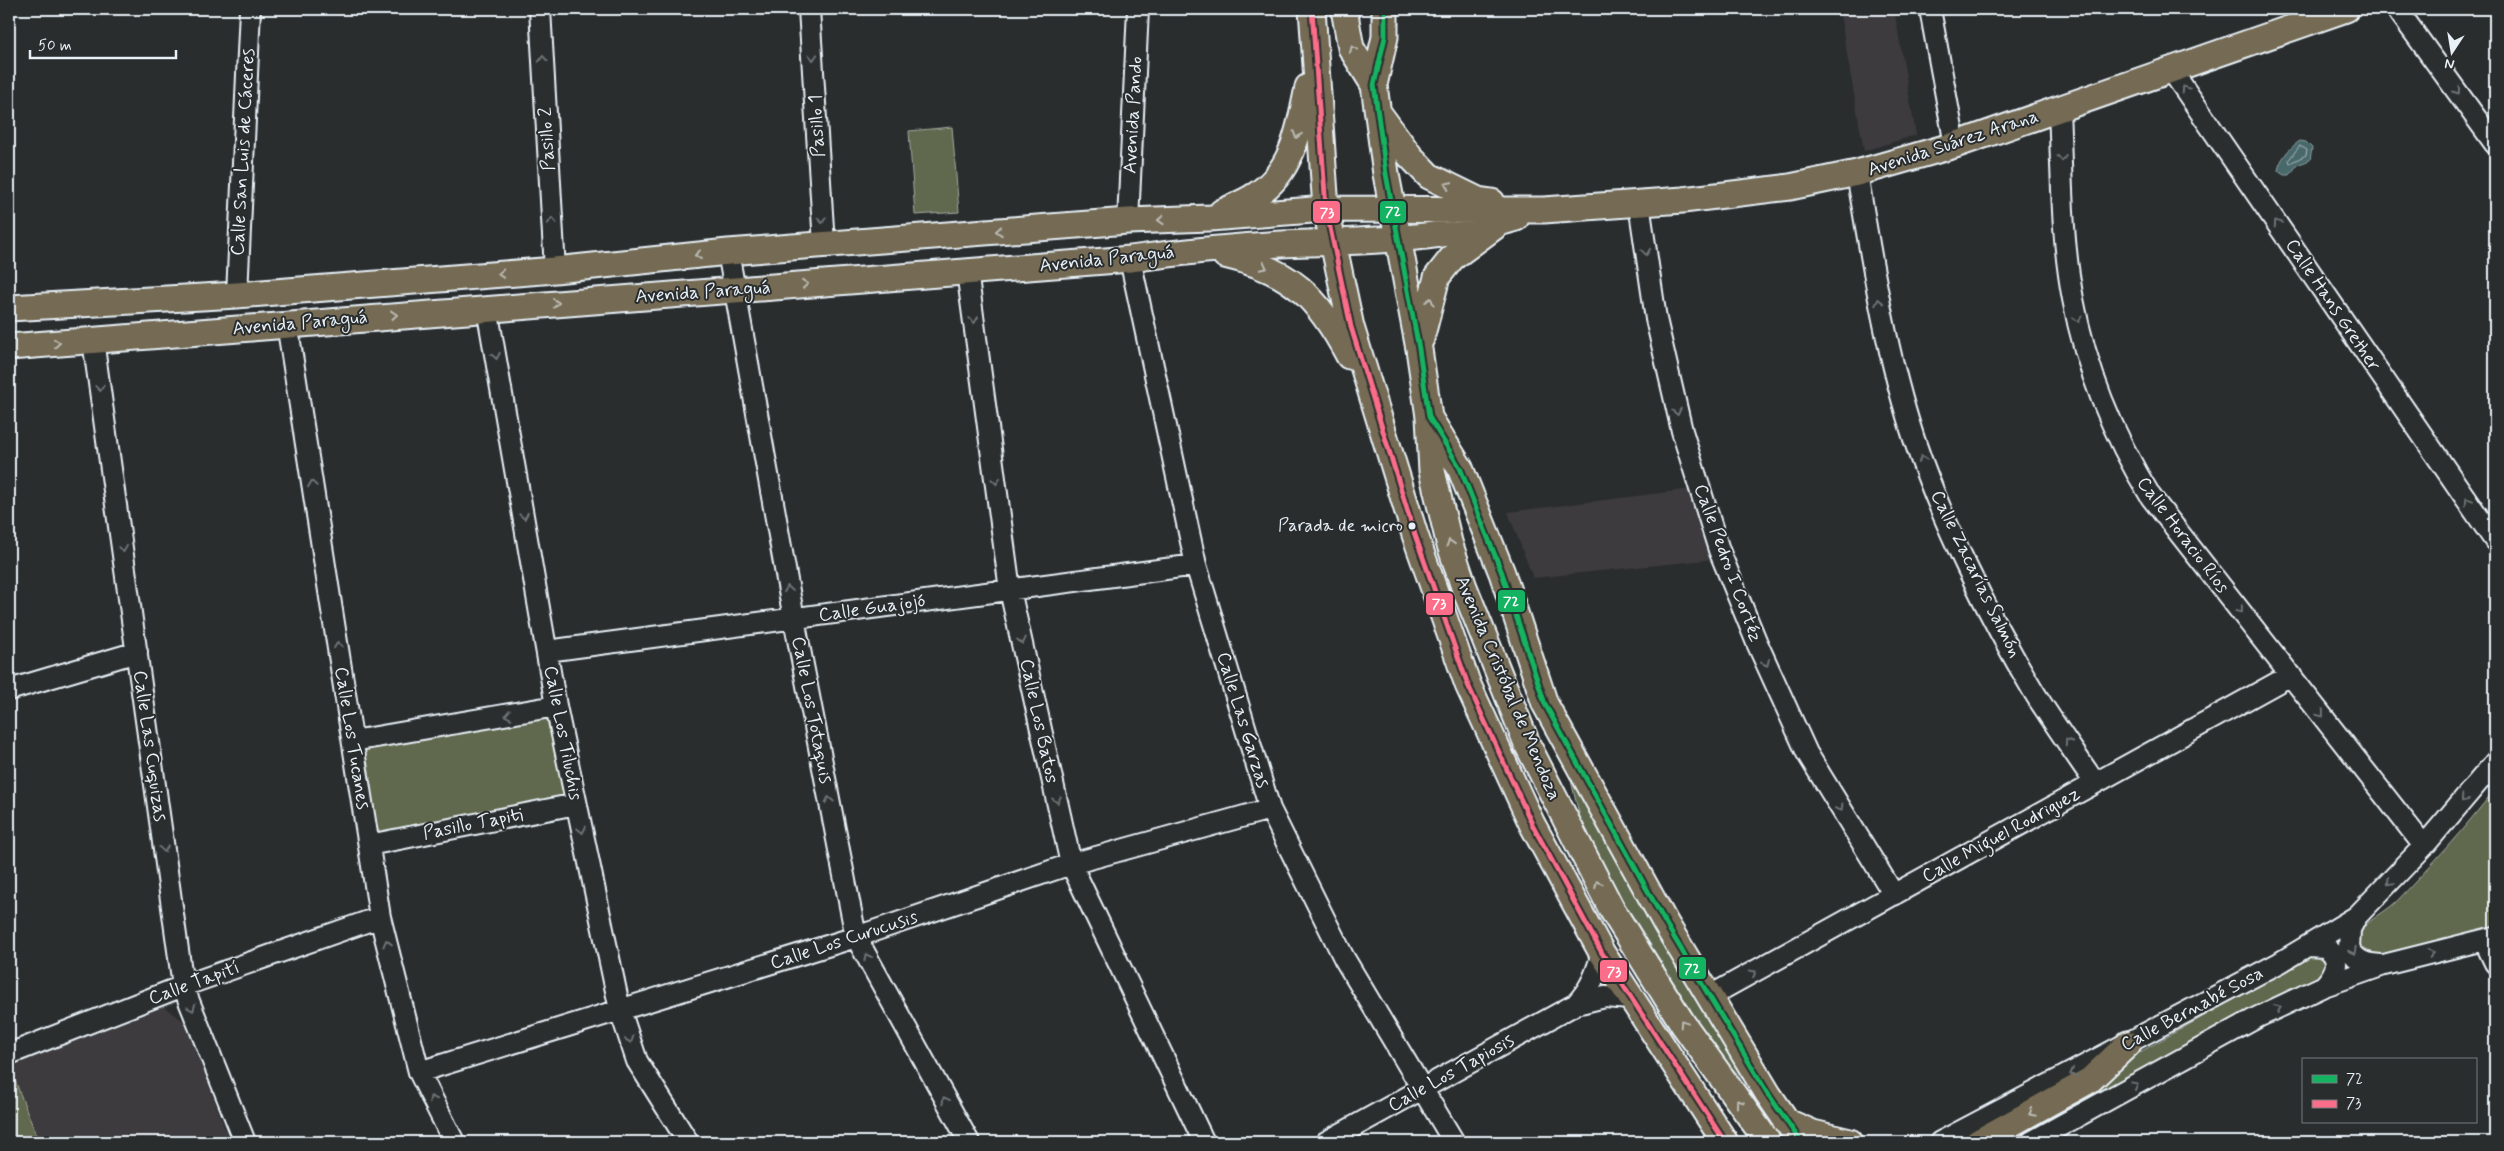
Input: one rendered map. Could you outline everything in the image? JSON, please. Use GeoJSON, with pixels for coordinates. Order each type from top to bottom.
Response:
{"type":"FeatureCollection","features":[{"type":"Feature","properties":{"kind":"main road","name":"Avenida Cristóbal de Mendoza"},"geometry":{"type":"LineString","coordinates":[[1312,9],[1329,227],[1351,326],[1372,401],[1415,535],[1468,685],[1532,824],[1602,953],[1719,1137]]}},
{"type":"Feature","properties":{"kind":"main road"},"geometry":{"type":"LineString","coordinates":[[1344,9],[1351,48],[1374,85]]}},
{"type":"Feature","properties":{"kind":"main road"},"geometry":{"type":"LineString","coordinates":[[1374,85],[1385,37],[1385,9]]}},
{"type":"Feature","properties":{"kind":"main road","name":"Avenida Suárez Arana"},"geometry":{"type":"LineString","coordinates":[[1399,218],[1639,204],[1790,187],[1858,173],[1955,145],[2170,68],[2346,9]]}},
{"type":"Feature","properties":{"kind":"main road"},"geometry":{"type":"LineString","coordinates":[[1210,218],[1256,196],[1280,173],[1294,147],[1315,53]]}},
{"type":"Feature","properties":{"kind":"main road","name":"Avenida Cristóbal de Mendoza"},"geometry":{"type":"LineString","coordinates":[[1374,85],[1386,174],[1399,218],[1419,349],[1429,417],[1432,470],[1449,542],[1464,587],[1528,746],[1561,814],[1622,928],[1683,1024],[1768,1142]]}},
{"type":"Feature","properties":{"kind":"main road"},"geometry":{"type":"LineString","coordinates":[[1378,112],[1410,156],[1430,176],[1478,200],[1544,210]]}},
{"type":"Feature","properties":{"kind":"main road"},"geometry":{"type":"LineString","coordinates":[[1359,208],[1369,200],[1386,174]]}},
{"type":"Feature","properties":{"kind":"main road","name":"Avenida Paraguá"},"geometry":{"type":"LineString","coordinates":[[9,347],[287,323],[1130,259],[1200,250],[1295,244],[1329,227],[1359,208],[1399,218]]}},
{"type":"Feature","properties":{"kind":"main road","name":"Avenida Suárez Arana"},"geometry":{"type":"LineString","coordinates":[[1399,218],[1498,224],[1544,210]]}},
{"type":"Feature","properties":{"kind":"main road","name":"Avenida Paraguá"},"geometry":{"type":"LineString","coordinates":[[9,308],[237,295],[555,270],[824,244],[1128,221],[1210,218],[1329,227],[1361,241],[1399,218]]}},
{"type":"Feature","properties":{"kind":"main road"},"geometry":{"type":"LineString","coordinates":[[1419,349],[1437,277],[1452,258],[1498,224]]}},
{"type":"Feature","properties":{"kind":"main road"},"geometry":{"type":"LineString","coordinates":[[1339,273],[1361,241]]}},
{"type":"Feature","properties":{"kind":"main road"},"geometry":{"type":"LineString","coordinates":[[1200,250],[1255,262],[1287,279],[1312,298],[1336,331],[1372,401]]}},
{"type":"Feature","properties":{"kind":"main road","name":"Avenida Cristóbal de Mendoza"},"geometry":{"type":"LineString","coordinates":[[1429,417],[1460,468],[1502,573],[1545,704],[1666,924],[1785,1121],[1801,1142]]}},
{"type":"Feature","properties":{"kind":"main road"},"geometry":{"type":"LineString","coordinates":[[1545,704],[1561,814]]}},
{"type":"Feature","properties":{"kind":"main road"},"geometry":{"type":"LineString","coordinates":[[1978,1142],[2080,1087],[2128,1044]]}},
{"type":"Feature","properties":{"kind":"main road"},"geometry":{"type":"LineString","coordinates":[[1785,1121],[1813,1133],[1850,1142]]}},
{"type":"Feature","properties":{"kind":"street","name":"Calle San Luis de Cáceres"},"geometry":{"type":"LineString","coordinates":[[237,295],[250,9]]}},
{"type":"Feature","properties":{"kind":"street","name":"Pasillo 2"},"geometry":{"type":"LineString","coordinates":[[540,9],[555,270]]}},
{"type":"Feature","properties":{"kind":"street","name":"Pasillo 1"},"geometry":{"type":"LineString","coordinates":[[809,9],[824,244]]}},
{"type":"Feature","properties":{"kind":"street","name":"Avenida Pando"},"geometry":{"type":"LineString","coordinates":[[1128,221],[1138,9]]}},
{"type":"Feature","properties":{"kind":"street"},"geometry":{"type":"LineString","coordinates":[[1930,9],[1955,145]]}},
{"type":"Feature","properties":{"kind":"street"},"geometry":{"type":"LineString","coordinates":[[2397,9],[2495,144]]}},
{"type":"Feature","properties":{"kind":"street","name":"Calle Hans Grether"},"geometry":{"type":"LineString","coordinates":[[2170,68],[2495,541]]}},
{"type":"Feature","properties":{"kind":"street","name":"Calle Horacio Ríos"},"geometry":{"type":"LineString","coordinates":[[2059,109],[2066,246],[2073,301],[2087,357],[2107,413],[2151,497],[2424,846]]}},
{"type":"Feature","properties":{"kind":"street","name":"Calle Zacarías Salmón"},"geometry":{"type":"LineString","coordinates":[[1858,173],[1877,293],[1891,357],[1915,440],[1949,526],[1987,604],[2034,692],[2095,783]]}},
{"type":"Feature","properties":{"kind":"street","name":"Calle Pedro I Cortéz"},"geometry":{"type":"LineString","coordinates":[[1639,204],[1658,328],[1682,431],[1719,550],[1757,643],[1807,753],[1894,895]]}},
{"type":"Feature","properties":{"kind":"street","name":"Calle Los Totaquis"},"geometry":{"type":"LineString","coordinates":[[728,252],[794,619],[856,937],[969,1142]]}},
{"type":"Feature","properties":{"kind":"street","name":"Calle Las Garzas"},"geometry":{"type":"LineString","coordinates":[[1130,259],[1196,565],[1270,809],[1344,958],[1421,1090],[1454,1142]]}},
{"type":"Feature","properties":{"kind":"street","name":"Calle Los Batos"},"geometry":{"type":"LineString","coordinates":[[967,271],[1010,590],[1070,864],[1204,1142]]}},
{"type":"Feature","properties":{"kind":"street","name":"Calle Los Tiluchis"},"geometry":{"type":"LineString","coordinates":[[487,308],[556,706],[620,1010],[637,1061],[688,1142]]}},
{"type":"Feature","properties":{"kind":"street","name":"Calle Los Tucanes"},"geometry":{"type":"LineString","coordinates":[[287,323],[380,917],[419,1072],[454,1142]]}},
{"type":"Feature","properties":{"kind":"street","name":"Calle Las Cuquizas"},"geometry":{"type":"LineString","coordinates":[[93,340],[183,986],[245,1142]]}},
{"type":"Feature","properties":{"kind":"street","name":"Calle Guajojó"},"geometry":{"type":"LineString","coordinates":[[547,651],[1196,565]]}},
{"type":"Feature","properties":{"kind":"street"},"geometry":{"type":"LineString","coordinates":[[9,690],[137,652]]}},
{"type":"Feature","properties":{"kind":"street","name":"Calle Miguel Rodriguez"},"geometry":{"type":"LineString","coordinates":[[1710,996],[2291,675]]}},
{"type":"Feature","properties":{"kind":"street"},"geometry":{"type":"LineString","coordinates":[[353,741],[556,706]]}},
{"type":"Feature","properties":{"kind":"street","name":"Calle Bernabé Sosa"},"geometry":{"type":"LineString","coordinates":[[1940,1142],[2128,1044],[2307,946],[2357,916],[2424,846],[2495,762]]}},
{"type":"Feature","properties":{"kind":"street","name":"Pasillo Tapiti"},"geometry":{"type":"LineString","coordinates":[[369,845],[576,804]]}},
{"type":"Feature","properties":{"kind":"street","name":"Calle Los Curucusis"},"geometry":{"type":"LineString","coordinates":[[419,1072],[856,937],[1070,864],[1270,809]]}},
{"type":"Feature","properties":{"kind":"street"},"geometry":{"type":"LineString","coordinates":[[2357,916],[2349,940],[2354,956],[2367,964],[2384,965]]}},
{"type":"Feature","properties":{"kind":"street","name":"Calle Tapití"},"geometry":{"type":"LineString","coordinates":[[9,1054],[183,986],[380,917]]}},
{"type":"Feature","properties":{"kind":"street"},"geometry":{"type":"LineString","coordinates":[[2490,938],[2495,963]]}},
{"type":"Feature","properties":{"kind":"street","name":"Calle Bernabé Sosa"},"geometry":{"type":"LineString","coordinates":[[2031,1142],[2258,1017],[2324,986],[2384,965],[2490,938]]}},
{"type":"Feature","properties":{"kind":"street"},"geometry":{"type":"LineString","coordinates":[[2307,946],[2325,947],[2335,957],[2337,963],[2335,973],[2324,986]]}},
{"type":"Feature","properties":{"kind":"street","name":"Calle Los Tapiosis"},"geometry":{"type":"LineString","coordinates":[[1576,1004],[1589,991],[1602,953]]}},
{"type":"Feature","properties":{"kind":"street","name":"Calle Los Tapiosis"},"geometry":{"type":"LineString","coordinates":[[1326,1142],[1576,1004],[1605,997],[1630,999]]}},
{"type":"Feature","properties":{"kind":"shaded area"},"geometry":{"type":"Polygon","coordinates":[[[1839,9],[1894,9],[1916,135],[1864,151],[1839,9]]]}},
{"type":"Feature","properties":{"kind":"shaded area"},"geometry":{"type":"Polygon","coordinates":[[[1693,489],[1715,559],[1533,578],[1508,512],[1693,489]]]}},
{"type":"Feature","properties":{"kind":"shaded area"},"geometry":{"type":"Polygon","coordinates":[[[160,1004],[185,1022],[230,1142],[39,1142],[14,1078],[15,1066],[20,1060],[160,1004]]]}},
{"type":"Feature","properties":{"kind":"green space"},"geometry":{"type":"Polygon","coordinates":[[[952,127],[959,212],[915,215],[909,131],[952,127]]]}},
{"type":"Feature","properties":{"kind":"green space"},"geometry":{"type":"Polygon","coordinates":[[[549,714],[564,801],[375,837],[362,748],[549,714]]]}},
{"type":"Feature","properties":{"kind":"green space"},"geometry":{"type":"Polygon","coordinates":[[[1567,765],[1752,1089],[1699,1034],[1620,907],[1581,821],[1567,765]]]}},
{"type":"Feature","properties":{"kind":"green space"},"geometry":{"type":"Polygon","coordinates":[[[2495,789],[2495,927],[2381,957],[2364,952],[2356,937],[2360,931],[2396,902],[2435,861],[2495,789]]]}},
{"type":"Feature","properties":{"kind":"green space"},"geometry":{"type":"Polygon","coordinates":[[[2315,954],[2325,958],[2328,973],[2011,1142],[1990,1142],[2122,1062],[2315,954]]]}},
{"type":"Feature","properties":{"kind":"green space"},"geometry":{"type":"Polygon","coordinates":[[[14,1078],[39,1142],[9,1142],[9,1080],[14,1078]]]}},
{"type":"Feature","properties":{"kind":"water"},"geometry":{"type":"Polygon","coordinates":[[[2300,141],[2306,142],[2312,148],[2310,160],[2297,165],[2290,175],[2284,175],[2278,171],[2280,163],[2289,150],[2300,141]]]}},
{"type":"Feature","properties":{"kind":"transit line","name":"73"},"geometry":{"type":"LineString","coordinates":[[1312,9],[1326,209],[1351,327],[1415,535],[1468,685],[1532,824],[1602,953],[1725,1142]]}},
{"type":"Feature","properties":{"kind":"transit line","name":"72"},"geometry":{"type":"LineString","coordinates":[[1385,9],[1385,37],[1374,85],[1386,174],[1419,349],[1429,417],[1460,468],[1502,573],[1545,704],[1666,924],[1768,1094],[1801,1142]]}},
{"type":"Feature","properties":{"kind":"place","name":"Parada de micro"},"geometry":{"type":"Point","coordinates":[1412,526]}}]}
